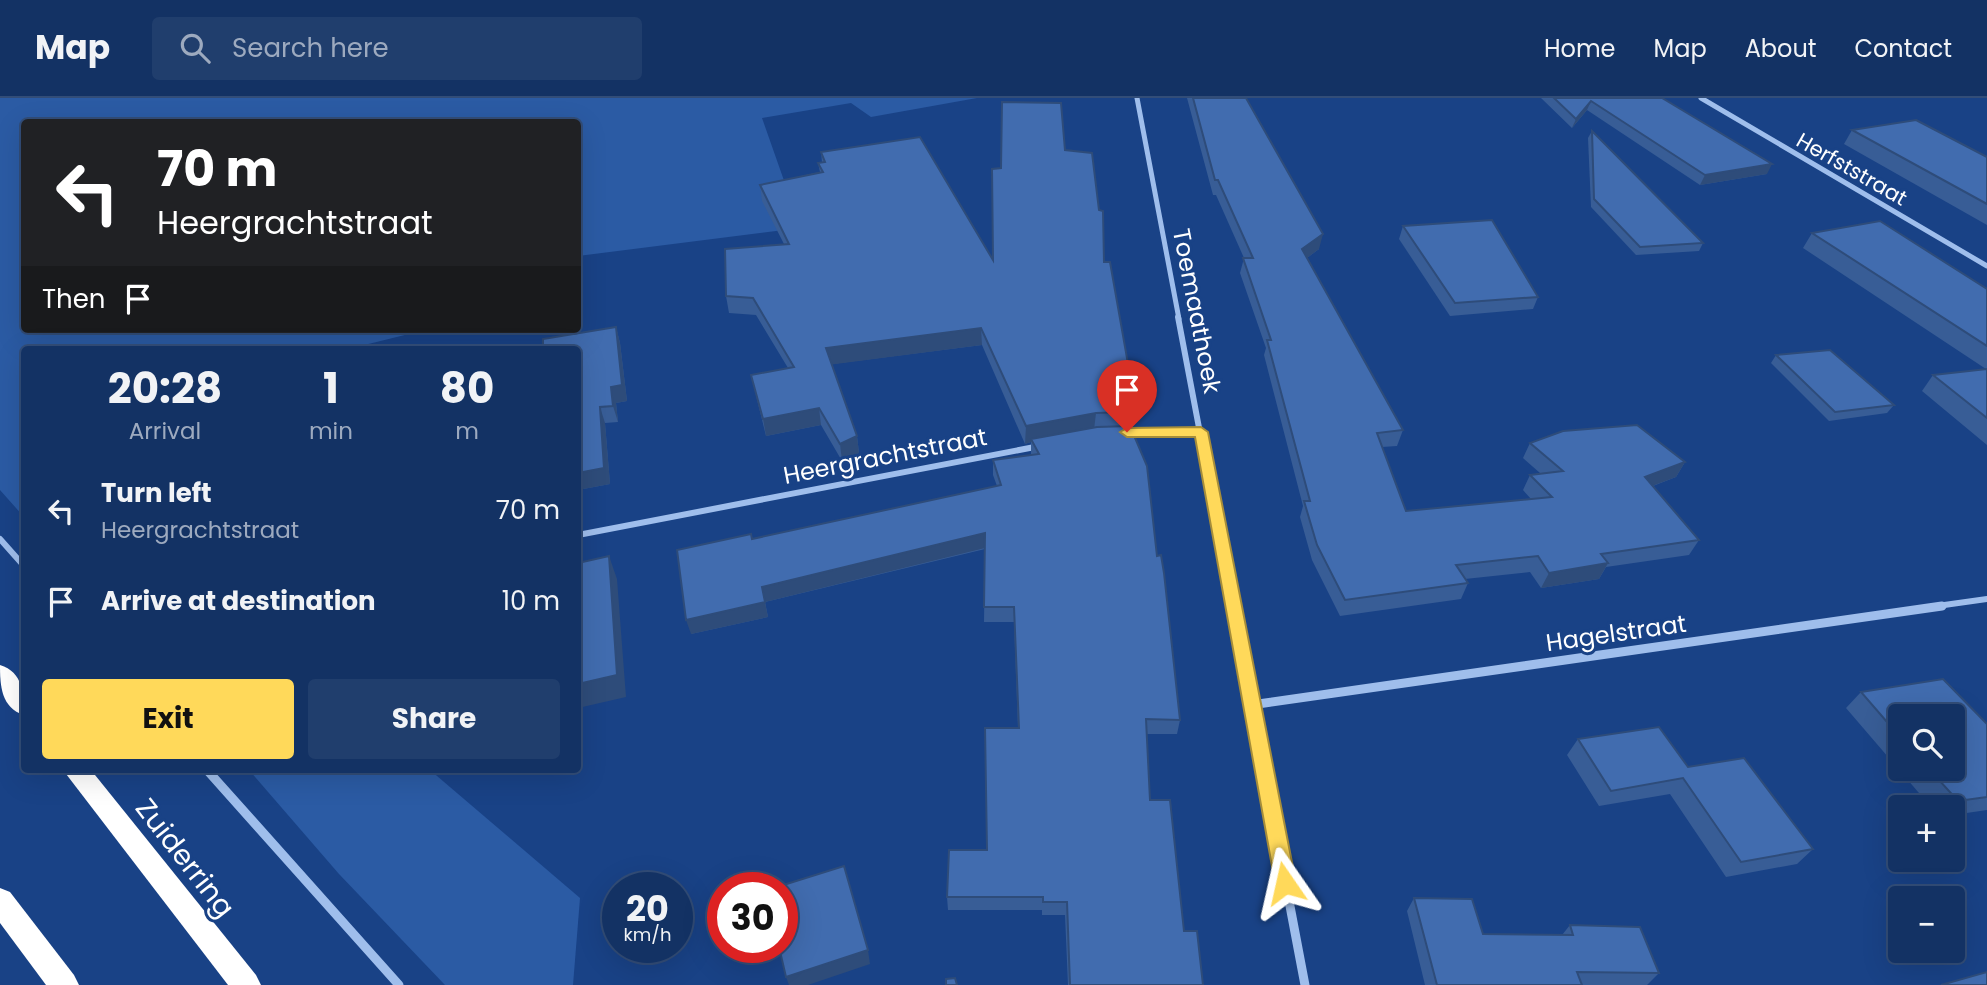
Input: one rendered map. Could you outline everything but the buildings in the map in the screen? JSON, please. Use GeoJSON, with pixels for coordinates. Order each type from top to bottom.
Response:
{"type":"FeatureCollection","features":[{"type":"Feature","properties":{"kind":"highway"},"geometry":{"type":"LineString","coordinates":[[0,674],[21,701]]}},
{"type":"Feature","properties":{"kind":"highway","name":"Zuiderring"},"geometry":{"type":"LineString","coordinates":[[78,773],[246,985]]}},
{"type":"Feature","properties":{"kind":"highway"},"geometry":{"type":"LineString","coordinates":[[0,901],[37,946],[64,985]]}},
{"type":"Feature","properties":{"kind":"street","name":"Toemaathoek"},"geometry":{"type":"LineString","coordinates":[[1137,98],[1305,985]]}},
{"type":"Feature","properties":{"kind":"street","name":"Herfststraat"},"geometry":{"type":"LineString","coordinates":[[1701,98],[1987,266]]}},
{"type":"Feature","properties":{"kind":"street"},"geometry":{"type":"LineString","coordinates":[[1116,433],[1201,432]]}},
{"type":"Feature","properties":{"kind":"street","name":"Heergrachtstraat"},"geometry":{"type":"LineString","coordinates":[[581,534],[1054,444]]}},
{"type":"Feature","properties":{"kind":"street"},"geometry":{"type":"LineString","coordinates":[[0,539],[21,563]]}},
{"type":"Feature","properties":{"kind":"street","name":"Hagelstraat"},"geometry":{"type":"LineString","coordinates":[[1251,705],[1987,599]]}},
{"type":"Feature","properties":{"kind":"street"},"geometry":{"type":"LineString","coordinates":[[210,773],[399,985]]}},
{"type":"Feature","properties":{"kind":"shaded area"},"geometry":{"type":"Polygon","coordinates":[[[0,98],[977,98],[871,117],[851,103],[762,118],[794,209],[832,224],[581,256],[581,119],[21,119],[21,333],[413,333],[360,346],[21,346],[21,514],[0,490],[0,98]]]}},
{"type":"Feature","properties":{"kind":"shaded area"},"geometry":{"type":"Polygon","coordinates":[[[252,773],[434,773],[580,898],[573,985],[445,985],[339,874],[252,773]]]}},
{"type":"Feature","properties":{"kind":"route"},"geometry":{"type":"LineString","coordinates":[[1127,432],[1201,432],[1285,883]]}}]}
